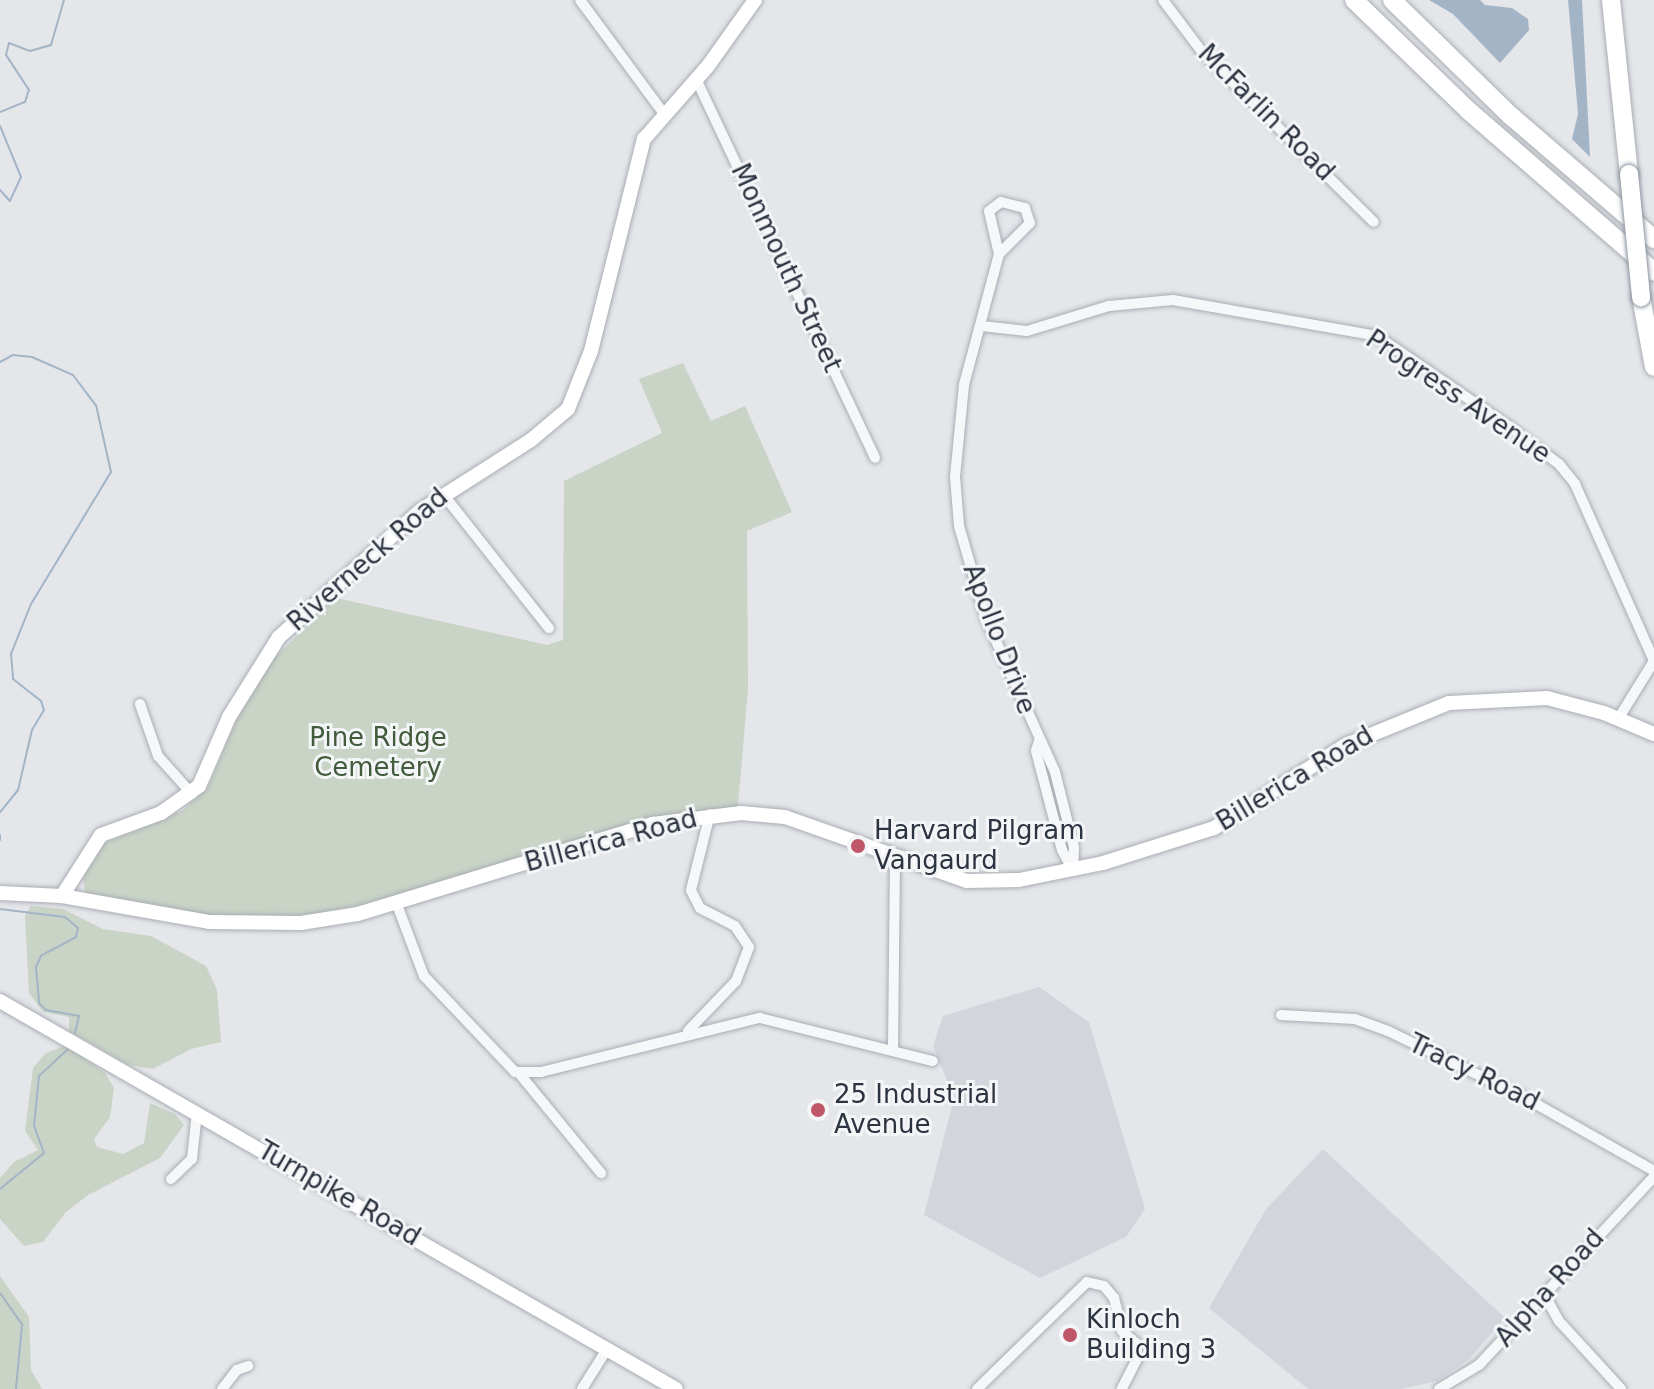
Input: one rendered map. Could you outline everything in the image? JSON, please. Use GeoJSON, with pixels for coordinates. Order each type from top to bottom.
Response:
{"type":"FeatureCollection","features":[{"type":"Feature","properties":{"kind":"highway"},"geometry":{"type":"LineString","coordinates":[[1342,0],[1654,272]]}},
{"type":"Feature","properties":{"kind":"highway"},"geometry":{"type":"LineString","coordinates":[[1354,0],[1425,71]]}},
{"type":"Feature","properties":{"kind":"highway"},"geometry":{"type":"LineString","coordinates":[[1611,0],[1641,297],[1654,367]]}},
{"type":"Feature","properties":{"kind":"highway"},"geometry":{"type":"LineString","coordinates":[[1394,1],[1511,116],[1654,239]]}},
{"type":"Feature","properties":{"kind":"main road","name":"Riverneck Road"},"geometry":{"type":"LineString","coordinates":[[192,794],[255,669],[279,637],[443,494],[531,440],[568,409],[591,351],[644,139],[696,79],[755,0]]}},
{"type":"Feature","properties":{"kind":"main road","name":"Billerica Road"},"geometry":{"type":"LineString","coordinates":[[0,893],[62,896],[255,925],[301,923],[396,902],[653,824],[710,814],[785,817],[967,881],[1019,880],[1073,871],[1214,828],[1346,745],[1449,703],[1547,698],[1618,719],[1654,734]]}},
{"type":"Feature","properties":{"kind":"main road"},"geometry":{"type":"LineString","coordinates":[[62,896],[101,835],[161,813],[192,794]]}},
{"type":"Feature","properties":{"kind":"main road","name":"Turnpike Road"},"geometry":{"type":"LineString","coordinates":[[0,1001],[676,1389]]}},
{"type":"Feature","properties":{"kind":"street"},"geometry":{"type":"LineString","coordinates":[[580,0],[664,114]]}},
{"type":"Feature","properties":{"kind":"street","name":"McFarlin Road"},"geometry":{"type":"LineString","coordinates":[[1163,0],[1203,53],[1374,222]]}},
{"type":"Feature","properties":{"kind":"street","name":"Monmouth Street"},"geometry":{"type":"LineString","coordinates":[[696,79],[875,458]]}},
{"type":"Feature","properties":{"kind":"street","name":"Apollo Drive"},"geometry":{"type":"LineString","coordinates":[[999,254],[1030,223],[1025,208],[1001,202],[989,211],[999,254],[957,423],[959,526],[986,619],[1039,741],[1036,751],[1062,850],[1073,871]]}},
{"type":"Feature","properties":{"kind":"street","name":"Progress Avenue"},"geometry":{"type":"LineString","coordinates":[[982,326],[1027,331],[1109,306],[1173,300],[1377,336],[1507,425],[1559,464],[1575,484],[1654,661],[1618,719]]}},
{"type":"Feature","properties":{"kind":"street"},"geometry":{"type":"LineString","coordinates":[[443,494],[549,628]]}},
{"type":"Feature","properties":{"kind":"street"},"geometry":{"type":"LineString","coordinates":[[140,704],[158,756],[192,794]]}},
{"type":"Feature","properties":{"kind":"street"},"geometry":{"type":"LineString","coordinates":[[687,1033],[736,981],[749,947],[735,926],[700,908],[691,890],[710,814]]}},
{"type":"Feature","properties":{"kind":"street"},"geometry":{"type":"LineString","coordinates":[[893,1050],[895,856]]}},
{"type":"Feature","properties":{"kind":"street"},"geometry":{"type":"LineString","coordinates":[[396,902],[424,976],[493,1054],[518,1072],[528,1089],[601,1173]]}},
{"type":"Feature","properties":{"kind":"street","name":"Tracy Road"},"geometry":{"type":"LineString","coordinates":[[1281,1015],[1355,1019],[1388,1031],[1535,1103],[1654,1174]]}},
{"type":"Feature","properties":{"kind":"street"},"geometry":{"type":"LineString","coordinates":[[518,1072],[541,1072],[748,1018],[776,1018],[933,1061]]}},
{"type":"Feature","properties":{"kind":"street"},"geometry":{"type":"LineString","coordinates":[[171,1179],[192,1159],[197,1112]]}},
{"type":"Feature","properties":{"kind":"street","name":"Alpha Road"},"geometry":{"type":"LineString","coordinates":[[1439,1389],[1479,1365],[1654,1174]]}},
{"type":"Feature","properties":{"kind":"street"},"geometry":{"type":"LineString","coordinates":[[977,1389],[1087,1282],[1104,1286],[1114,1298],[1122,1331],[1136,1343],[1138,1357],[1122,1389]]}},
{"type":"Feature","properties":{"kind":"street"},"geometry":{"type":"LineString","coordinates":[[1544,1294],[1559,1321],[1621,1389]]}},
{"type":"Feature","properties":{"kind":"street"},"geometry":{"type":"LineString","coordinates":[[582,1389],[607,1349]]}},
{"type":"Feature","properties":{"kind":"street"},"geometry":{"type":"LineString","coordinates":[[222,1389],[237,1370],[248,1366]]}},
{"type":"Feature","properties":{"kind":"shaded area"},"geometry":{"type":"Polygon","coordinates":[[[1039,987],[1089,1022],[1145,1209],[1126,1237],[1040,1278],[924,1215],[954,1098],[933,1046],[943,1016],[1039,987]]]}},
{"type":"Feature","properties":{"kind":"shaded area"},"geometry":{"type":"Polygon","coordinates":[[[1323,1149],[1505,1318],[1468,1360],[1437,1381],[1401,1389],[1308,1389],[1209,1308],[1266,1209],[1323,1149]]]}},
{"type":"Feature","properties":{"kind":"green space","name":"Pine Ridge Cemetery"},"geometry":{"type":"Polygon","coordinates":[[[683,363],[711,421],[745,406],[792,512],[747,531],[748,688],[738,806],[660,816],[366,904],[299,917],[216,916],[86,896],[83,879],[98,846],[182,811],[209,785],[236,720],[272,660],[336,598],[547,645],[563,640],[564,481],[662,433],[639,379],[683,363]]]}},
{"type":"Feature","properties":{"kind":"green space"},"geometry":{"type":"Polygon","coordinates":[[[31,906],[63,909],[103,929],[151,936],[206,966],[217,990],[221,1042],[191,1049],[153,1069],[129,1065],[69,1031],[69,1017],[43,1012],[29,993],[25,916],[31,906]]]}},
{"type":"Feature","properties":{"kind":"green space"},"geometry":{"type":"Polygon","coordinates":[[[66,1045],[105,1073],[114,1088],[110,1117],[94,1139],[97,1147],[123,1154],[144,1143],[150,1103],[175,1114],[184,1125],[160,1158],[88,1195],[66,1212],[43,1242],[24,1246],[0,1219],[0,1178],[14,1162],[38,1150],[25,1131],[33,1068],[45,1054],[66,1045]]]}},
{"type":"Feature","properties":{"kind":"green space"},"geometry":{"type":"Polygon","coordinates":[[[0,1276],[29,1317],[31,1370],[42,1389],[0,1389],[0,1276]]]}},
{"type":"Feature","properties":{"kind":"water"},"geometry":{"type":"Polygon","coordinates":[[[1429,0],[1480,0],[1485,5],[1512,8],[1528,19],[1529,30],[1500,63],[1453,14],[1429,0]]]}},
{"type":"Feature","properties":{"kind":"water"},"geometry":{"type":"Polygon","coordinates":[[[1568,0],[1582,0],[1590,157],[1572,139],[1578,114],[1568,0]]]}},
{"type":"Feature","properties":{"kind":"waterway"},"geometry":{"type":"LineString","coordinates":[[0,112],[25,102],[29,90],[6,55],[9,43],[30,51],[51,45],[64,0]]}},
{"type":"Feature","properties":{"kind":"waterway"},"geometry":{"type":"LineString","coordinates":[[0,126],[21,177],[10,201],[0,190]]}},
{"type":"Feature","properties":{"kind":"waterway"},"geometry":{"type":"LineString","coordinates":[[0,362],[13,355],[32,357],[73,375],[96,405],[111,472],[31,604],[11,654],[13,679],[41,701],[44,710],[32,730],[18,790],[0,812]]}},
{"type":"Feature","properties":{"kind":"waterway"},"geometry":{"type":"LineString","coordinates":[[0,835],[0,840]]}},
{"type":"Feature","properties":{"kind":"waterway"},"geometry":{"type":"LineString","coordinates":[[0,909],[65,917],[78,928],[76,937],[41,956],[36,967],[39,1003],[46,1010],[79,1016],[75,1034]]}},
{"type":"Feature","properties":{"kind":"waterway"},"geometry":{"type":"LineString","coordinates":[[0,1189],[44,1153],[34,1126],[39,1076],[68,1049]]}},
{"type":"Feature","properties":{"kind":"waterway"},"geometry":{"type":"LineString","coordinates":[[0,1293],[22,1325],[16,1389]]}},
{"type":"Feature","properties":{"kind":"place","name":"Harvard Pilgram Vangaurd"},"geometry":{"type":"Point","coordinates":[858,846]}},
{"type":"Feature","properties":{"kind":"place","name":"25 Industrial Avenue"},"geometry":{"type":"Point","coordinates":[818,1110]}},
{"type":"Feature","properties":{"kind":"place","name":"Kinloch Building 3"},"geometry":{"type":"Point","coordinates":[1070,1335]}}]}
